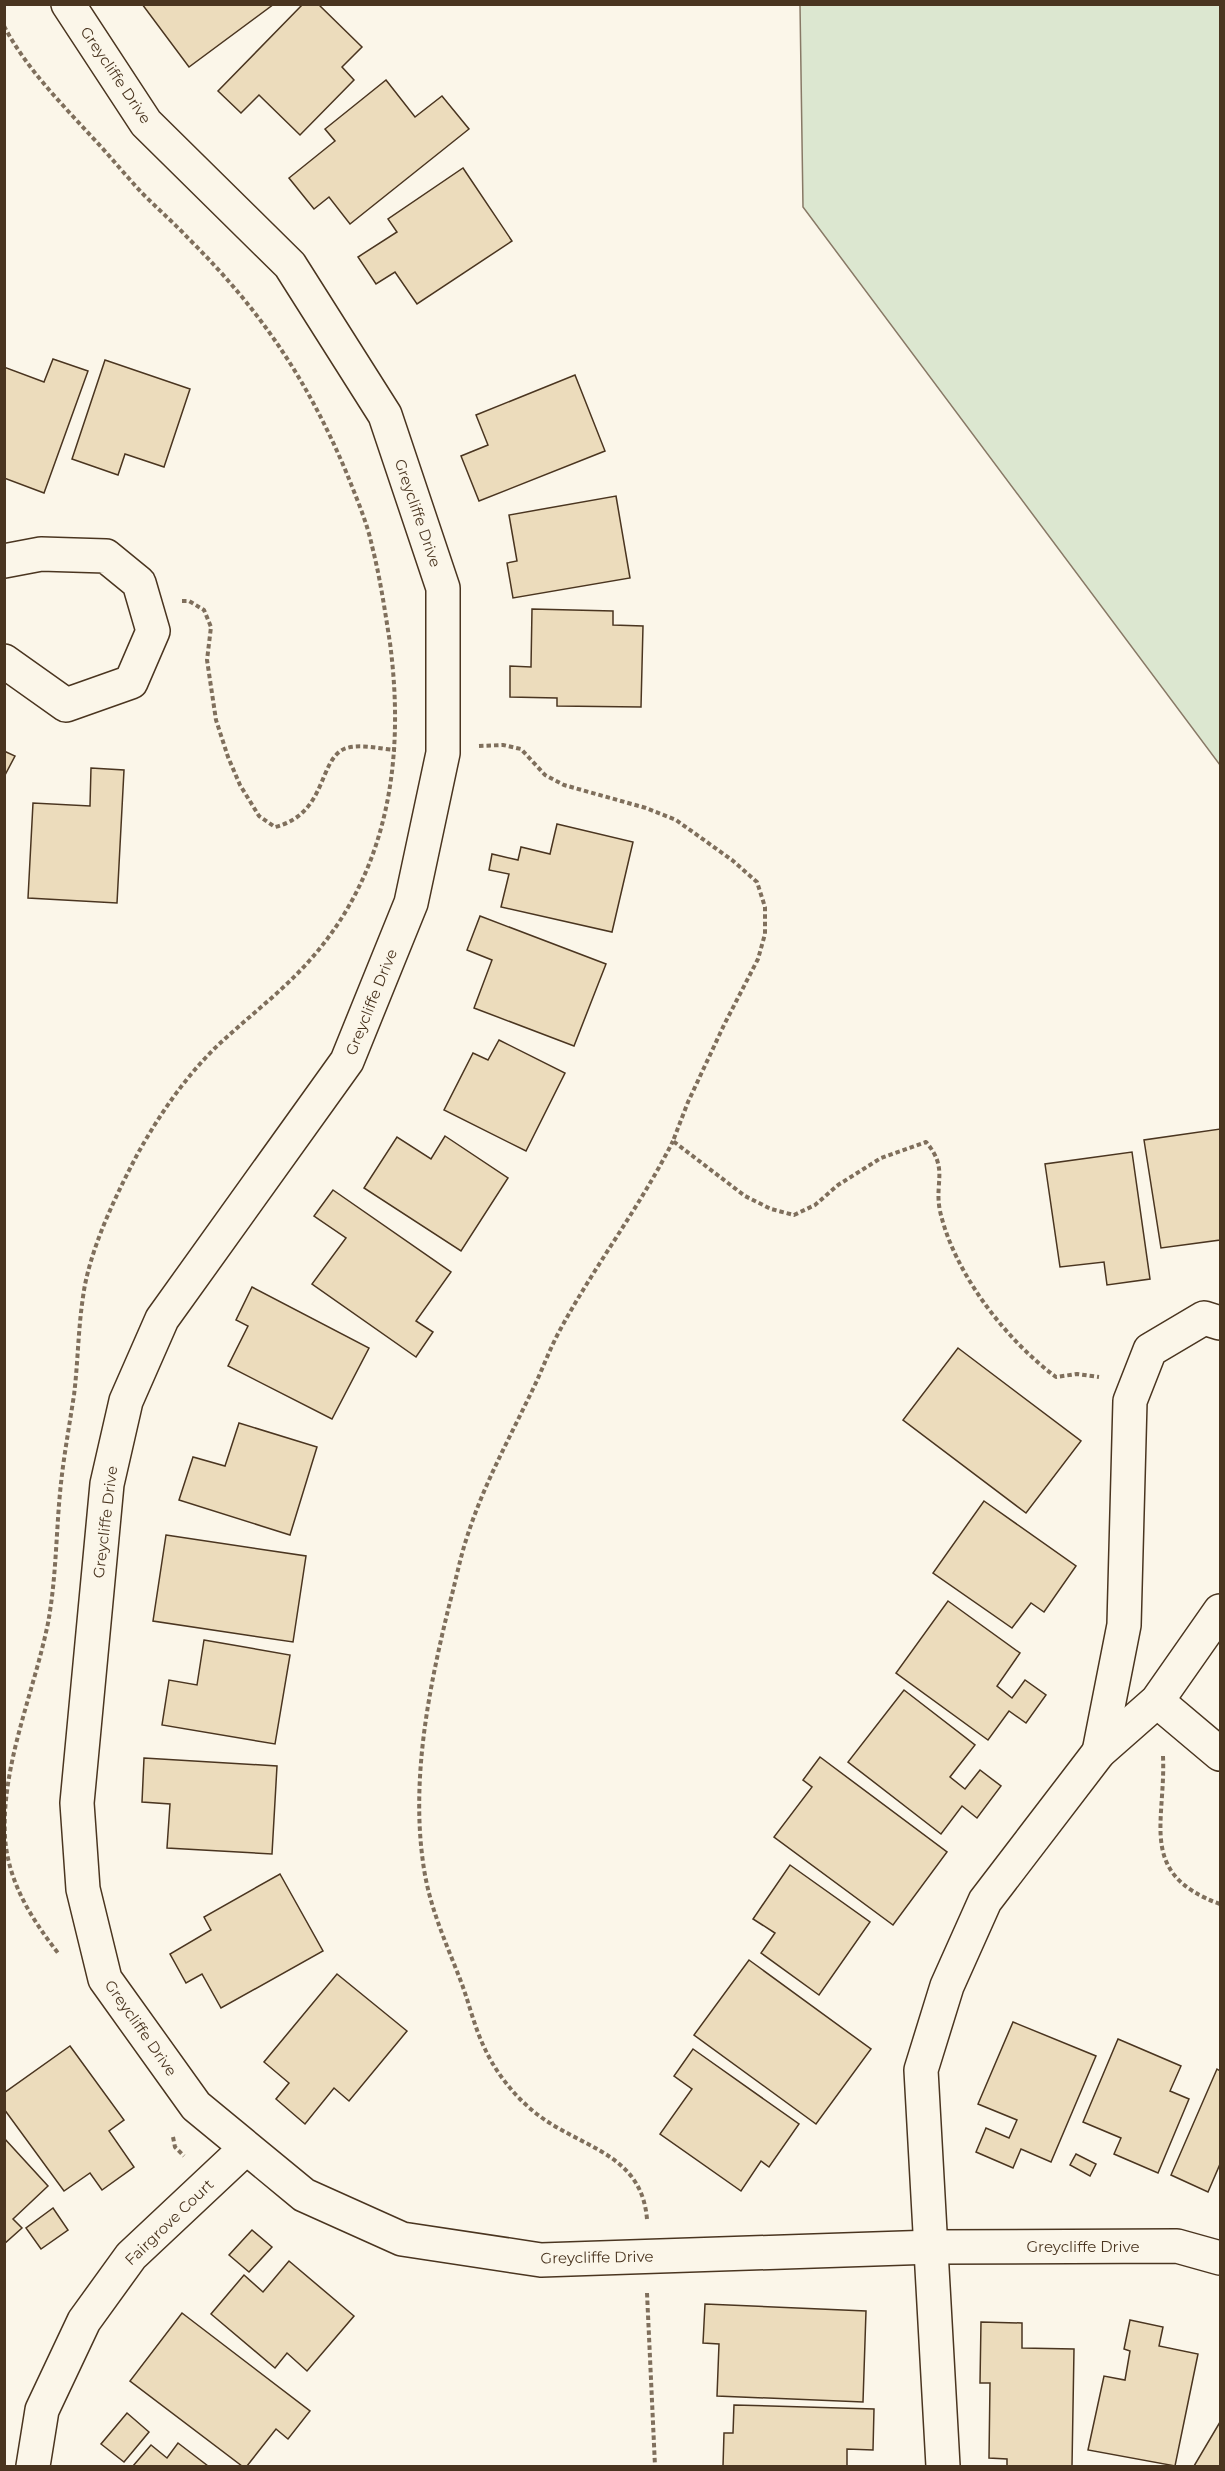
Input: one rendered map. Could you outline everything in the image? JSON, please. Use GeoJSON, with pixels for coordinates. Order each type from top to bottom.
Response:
{"type":"FeatureCollection","features":[{"type":"Feature","properties":{"kind":"street","name":"Greycliffe Drive"},"geometry":{"type":"LineString","coordinates":[[68,4],[146,123],[290,265],[385,415],[443,588],[443,744],[411,903],[347,1061],[162,1318],[126,1401],[107,1484],[77,1803],[83,1889],[105,1979],[196,2106],[304,2194],[402,2239],[542,2260],[933,2247],[1178,2246],[1221,2259]]}},
{"type":"Feature","properties":{"kind":"street"},"geometry":{"type":"LineString","coordinates":[[4,561],[41,554],[106,556],[139,583],[153,631],[131,682],[66,705],[4,661]]}},
{"type":"Feature","properties":{"kind":"street"},"geometry":{"type":"LineString","coordinates":[[1099,1752],[1124,1625],[1130,1401],[1150,1350],[1204,1318],[1221,1323]]}},
{"type":"Feature","properties":{"kind":"street"},"geometry":{"type":"LineString","coordinates":[[943,2466],[933,2247],[921,2070],[947,1986],[985,1901],[1099,1752],[1157,1701],[1221,1611]]}},
{"type":"Feature","properties":{"kind":"street"},"geometry":{"type":"LineString","coordinates":[[1157,1701],[1221,1754]]}},
{"type":"Feature","properties":{"kind":"street","name":"Fairgrove Court"},"geometry":{"type":"LineString","coordinates":[[33,2466],[42,2410],[84,2321],[131,2256],[246,2148]]}},
{"type":"Feature","properties":{"kind":"path"},"geometry":{"type":"LineString","coordinates":[[146,607],[189,601],[204,610],[211,627],[207,660],[216,720],[228,757],[240,785],[259,816],[275,827],[291,823],[306,811],[333,761],[342,750],[357,746],[396,750]]}},
{"type":"Feature","properties":{"kind":"path"},"geometry":{"type":"LineString","coordinates":[[443,744],[472,747],[503,746],[521,749],[545,775],[564,785],[646,807],[676,820],[732,860],[757,882],[765,907],[765,934],[758,960],[724,1025],[673,1141],[653,1180],[591,1275],[558,1332],[496,1464],[467,1536],[429,1698],[420,1808],[424,1868],[436,1920],[485,2049],[513,2093],[552,2124],[620,2163],[637,2183],[646,2207],[647,2299],[655,2466]]}},
{"type":"Feature","properties":{"kind":"path"},"geometry":{"type":"LineString","coordinates":[[673,1141],[745,1196],[771,1209],[794,1215],[815,1205],[838,1185],[881,1158],[926,1142],[937,1155],[939,1209],[959,1262],[1011,1335],[1033,1360],[1056,1377],[1077,1374],[1106,1377],[1136,1388]]}},
{"type":"Feature","properties":{"kind":"path"},"geometry":{"type":"LineString","coordinates":[[1162,1750],[1160,1821],[1164,1859],[1187,1888],[1221,1904]]}},
{"type":"Feature","properties":{"kind":"green space"},"geometry":{"type":"Polygon","coordinates":[[[800,5],[1220,5],[1220,765],[803,207],[800,5]]]}},
{"type":"Feature","properties":{"kind":"building"},"geometry":{"type":"Polygon","coordinates":[[[142,4],[274,4],[189,67],[142,4]]]}},
{"type":"Feature","properties":{"kind":"building"},"geometry":{"type":"Polygon","coordinates":[[[303,4],[318,4],[362,47],[342,67],[354,80],[300,135],[259,95],[241,113],[218,91],[303,4]]]}},
{"type":"Feature","properties":{"kind":"building"},"geometry":{"type":"Polygon","coordinates":[[[386,80],[415,117],[442,96],[469,129],[350,224],[329,197],[314,209],[289,178],[335,141],[325,129],[386,80]]]}},
{"type":"Feature","properties":{"kind":"building"},"geometry":{"type":"Polygon","coordinates":[[[463,168],[512,241],[417,304],[395,272],[376,284],[358,257],[397,232],[388,219],[463,168]]]}},
{"type":"Feature","properties":{"kind":"building"},"geometry":{"type":"Polygon","coordinates":[[[53,359],[88,371],[44,493],[4,478],[4,367],[44,382],[53,359]]]}},
{"type":"Feature","properties":{"kind":"building"},"geometry":{"type":"Polygon","coordinates":[[[105,360],[190,389],[164,467],[125,454],[118,475],[72,459],[105,360]]]}},
{"type":"Feature","properties":{"kind":"building"},"geometry":{"type":"Polygon","coordinates":[[[575,375],[605,451],[479,501],[461,456],[488,445],[476,415],[575,375]]]}},
{"type":"Feature","properties":{"kind":"building"},"geometry":{"type":"Polygon","coordinates":[[[616,496],[630,578],[513,598],[507,563],[517,561],[509,515],[616,496]]]}},
{"type":"Feature","properties":{"kind":"building"},"geometry":{"type":"Polygon","coordinates":[[[532,609],[613,611],[613,625],[643,626],[641,707],[557,706],[557,698],[510,697],[510,666],[531,667],[532,609]]]}},
{"type":"Feature","properties":{"kind":"building"},"geometry":{"type":"Polygon","coordinates":[[[4,751],[15,756],[4,777],[4,751]]]}},
{"type":"Feature","properties":{"kind":"building"},"geometry":{"type":"Polygon","coordinates":[[[91,768],[124,770],[117,903],[28,898],[33,803],[90,806],[91,768]]]}},
{"type":"Feature","properties":{"kind":"building"},"geometry":{"type":"Polygon","coordinates":[[[557,824],[633,842],[612,932],[501,907],[509,874],[489,870],[492,854],[518,860],[521,847],[550,854],[557,824]]]}},
{"type":"Feature","properties":{"kind":"building"},"geometry":{"type":"Polygon","coordinates":[[[480,916],[606,964],[574,1046],[474,1008],[492,960],[467,950],[480,916]]]}},
{"type":"Feature","properties":{"kind":"building"},"geometry":{"type":"Polygon","coordinates":[[[499,1040],[565,1073],[526,1151],[444,1110],[473,1053],[488,1060],[499,1040]]]}},
{"type":"Feature","properties":{"kind":"building"},"geometry":{"type":"Polygon","coordinates":[[[1220,1129],[1220,1240],[1161,1248],[1144,1140],[1220,1129]]]}},
{"type":"Feature","properties":{"kind":"building"},"geometry":{"type":"Polygon","coordinates":[[[445,1136],[508,1178],[461,1251],[364,1188],[397,1137],[431,1159],[445,1136]]]}},
{"type":"Feature","properties":{"kind":"building"},"geometry":{"type":"Polygon","coordinates":[[[1132,1152],[1150,1279],[1107,1285],[1104,1262],[1060,1267],[1045,1164],[1132,1152]]]}},
{"type":"Feature","properties":{"kind":"building"},"geometry":{"type":"Polygon","coordinates":[[[333,1190],[451,1272],[416,1321],[433,1332],[416,1357],[312,1284],[346,1238],[314,1216],[333,1190]]]}},
{"type":"Feature","properties":{"kind":"building"},"geometry":{"type":"Polygon","coordinates":[[[252,1287],[369,1348],[332,1419],[228,1366],[248,1326],[236,1320],[252,1287]]]}},
{"type":"Feature","properties":{"kind":"building"},"geometry":{"type":"Polygon","coordinates":[[[958,1348],[1081,1441],[1026,1513],[903,1420],[958,1348]]]}},
{"type":"Feature","properties":{"kind":"building"},"geometry":{"type":"Polygon","coordinates":[[[239,1423],[317,1447],[290,1535],[179,1500],[193,1457],[225,1466],[239,1423]]]}},
{"type":"Feature","properties":{"kind":"building"},"geometry":{"type":"Polygon","coordinates":[[[984,1501],[1076,1566],[1044,1612],[1031,1603],[1012,1628],[933,1573],[984,1501]]]}},
{"type":"Feature","properties":{"kind":"building"},"geometry":{"type":"Polygon","coordinates":[[[166,1535],[306,1556],[293,1642],[153,1621],[166,1535]]]}},
{"type":"Feature","properties":{"kind":"building"},"geometry":{"type":"Polygon","coordinates":[[[948,1601],[1020,1653],[997,1686],[1012,1698],[1025,1680],[1046,1695],[1026,1723],[1009,1711],[988,1740],[896,1673],[948,1601]]]}},
{"type":"Feature","properties":{"kind":"building"},"geometry":{"type":"Polygon","coordinates":[[[204,1640],[290,1655],[275,1744],[162,1725],[169,1680],[197,1685],[204,1640]]]}},
{"type":"Feature","properties":{"kind":"building"},"geometry":{"type":"Polygon","coordinates":[[[904,1690],[975,1745],[950,1777],[965,1789],[980,1770],[1001,1786],[977,1818],[962,1806],[941,1834],[848,1762],[904,1690]]]}},
{"type":"Feature","properties":{"kind":"building"},"geometry":{"type":"Polygon","coordinates":[[[820,1757],[947,1852],[893,1925],[774,1837],[812,1787],[803,1780],[820,1757]]]}},
{"type":"Feature","properties":{"kind":"building"},"geometry":{"type":"Polygon","coordinates":[[[144,1758],[277,1766],[272,1854],[167,1848],[170,1804],[142,1802],[144,1758]]]}},
{"type":"Feature","properties":{"kind":"building"},"geometry":{"type":"Polygon","coordinates":[[[790,1865],[870,1922],[819,1995],[761,1953],[775,1933],[753,1919],[790,1865]]]}},
{"type":"Feature","properties":{"kind":"building"},"geometry":{"type":"Polygon","coordinates":[[[280,1874],[323,1951],[221,2008],[202,1974],[186,1983],[170,1954],[211,1930],[204,1917],[280,1874]]]}},
{"type":"Feature","properties":{"kind":"building"},"geometry":{"type":"Polygon","coordinates":[[[749,1960],[871,2049],[816,2124],[694,2035],[749,1960]]]}},
{"type":"Feature","properties":{"kind":"building"},"geometry":{"type":"Polygon","coordinates":[[[337,1974],[407,2031],[349,2101],[334,2088],[305,2124],[276,2099],[289,2083],[264,2062],[337,1974]]]}},
{"type":"Feature","properties":{"kind":"building"},"geometry":{"type":"Polygon","coordinates":[[[1013,2022],[1096,2056],[1051,2162],[1021,2149],[1013,2168],[976,2152],[986,2128],[1009,2138],[1017,2120],[978,2104],[1013,2022]]]}},
{"type":"Feature","properties":{"kind":"building"},"geometry":{"type":"Polygon","coordinates":[[[1118,2039],[1181,2066],[1170,2091],[1189,2099],[1158,2173],[1114,2154],[1121,2138],[1083,2122],[1118,2039]]]}},
{"type":"Feature","properties":{"kind":"building"},"geometry":{"type":"Polygon","coordinates":[[[70,2046],[124,2120],[109,2131],[134,2167],[102,2190],[90,2173],[64,2191],[4,2109],[4,2093],[70,2046]]]}},
{"type":"Feature","properties":{"kind":"building"},"geometry":{"type":"Polygon","coordinates":[[[693,2049],[799,2124],[769,2167],[761,2161],[741,2191],[660,2134],[692,2089],[674,2076],[693,2049]]]}},
{"type":"Feature","properties":{"kind":"building"},"geometry":{"type":"Polygon","coordinates":[[[1217,2069],[1220,2071],[1220,2164],[1208,2192],[1171,2175],[1217,2069]]]}},
{"type":"Feature","properties":{"kind":"building"},"geometry":{"type":"Polygon","coordinates":[[[4,2138],[48,2186],[13,2219],[22,2228],[4,2244],[4,2138]]]}},
{"type":"Feature","properties":{"kind":"building"},"geometry":{"type":"Polygon","coordinates":[[[1076,2154],[1096,2164],[1090,2176],[1070,2165],[1076,2154]]]}},
{"type":"Feature","properties":{"kind":"building"},"geometry":{"type":"Polygon","coordinates":[[[53,2208],[68,2230],[41,2249],[26,2228],[53,2208]]]}},
{"type":"Feature","properties":{"kind":"building"},"geometry":{"type":"Polygon","coordinates":[[[252,2230],[272,2247],[249,2272],[229,2255],[252,2230]]]}},
{"type":"Feature","properties":{"kind":"building"},"geometry":{"type":"Polygon","coordinates":[[[289,2261],[354,2316],[307,2371],[287,2353],[275,2368],[211,2314],[244,2275],[263,2292],[289,2261]]]}},
{"type":"Feature","properties":{"kind":"building"},"geometry":{"type":"Polygon","coordinates":[[[705,2304],[866,2311],[863,2402],[717,2396],[719,2344],[703,2343],[705,2304]]]}},
{"type":"Feature","properties":{"kind":"building"},"geometry":{"type":"Polygon","coordinates":[[[182,2313],[310,2411],[288,2439],[276,2429],[247,2466],[242,2466],[130,2381],[182,2313]]]}},
{"type":"Feature","properties":{"kind":"building"},"geometry":{"type":"Polygon","coordinates":[[[1130,2320],[1163,2327],[1159,2346],[1198,2354],[1175,2466],[1088,2450],[1104,2376],[1125,2380],[1130,2351],[1124,2349],[1130,2320]]]}},
{"type":"Feature","properties":{"kind":"building"},"geometry":{"type":"Polygon","coordinates":[[[981,2322],[1022,2323],[1022,2348],[1074,2349],[1072,2466],[1007,2466],[1007,2459],[989,2458],[990,2383],[980,2383],[981,2322]]]}},
{"type":"Feature","properties":{"kind":"building"},"geometry":{"type":"Polygon","coordinates":[[[734,2405],[874,2409],[873,2450],[847,2449],[847,2466],[723,2466],[724,2433],[733,2433],[734,2405]]]}},
{"type":"Feature","properties":{"kind":"building"},"geometry":{"type":"Polygon","coordinates":[[[127,2413],[149,2432],[124,2462],[101,2444],[127,2413]]]}},
{"type":"Feature","properties":{"kind":"building"},"geometry":{"type":"Polygon","coordinates":[[[1220,2422],[1220,2466],[1194,2466],[1220,2422]]]}},
{"type":"Feature","properties":{"kind":"building"},"geometry":{"type":"Polygon","coordinates":[[[178,2443],[208,2466],[133,2466],[151,2445],[167,2458],[178,2443]]]}}]}
